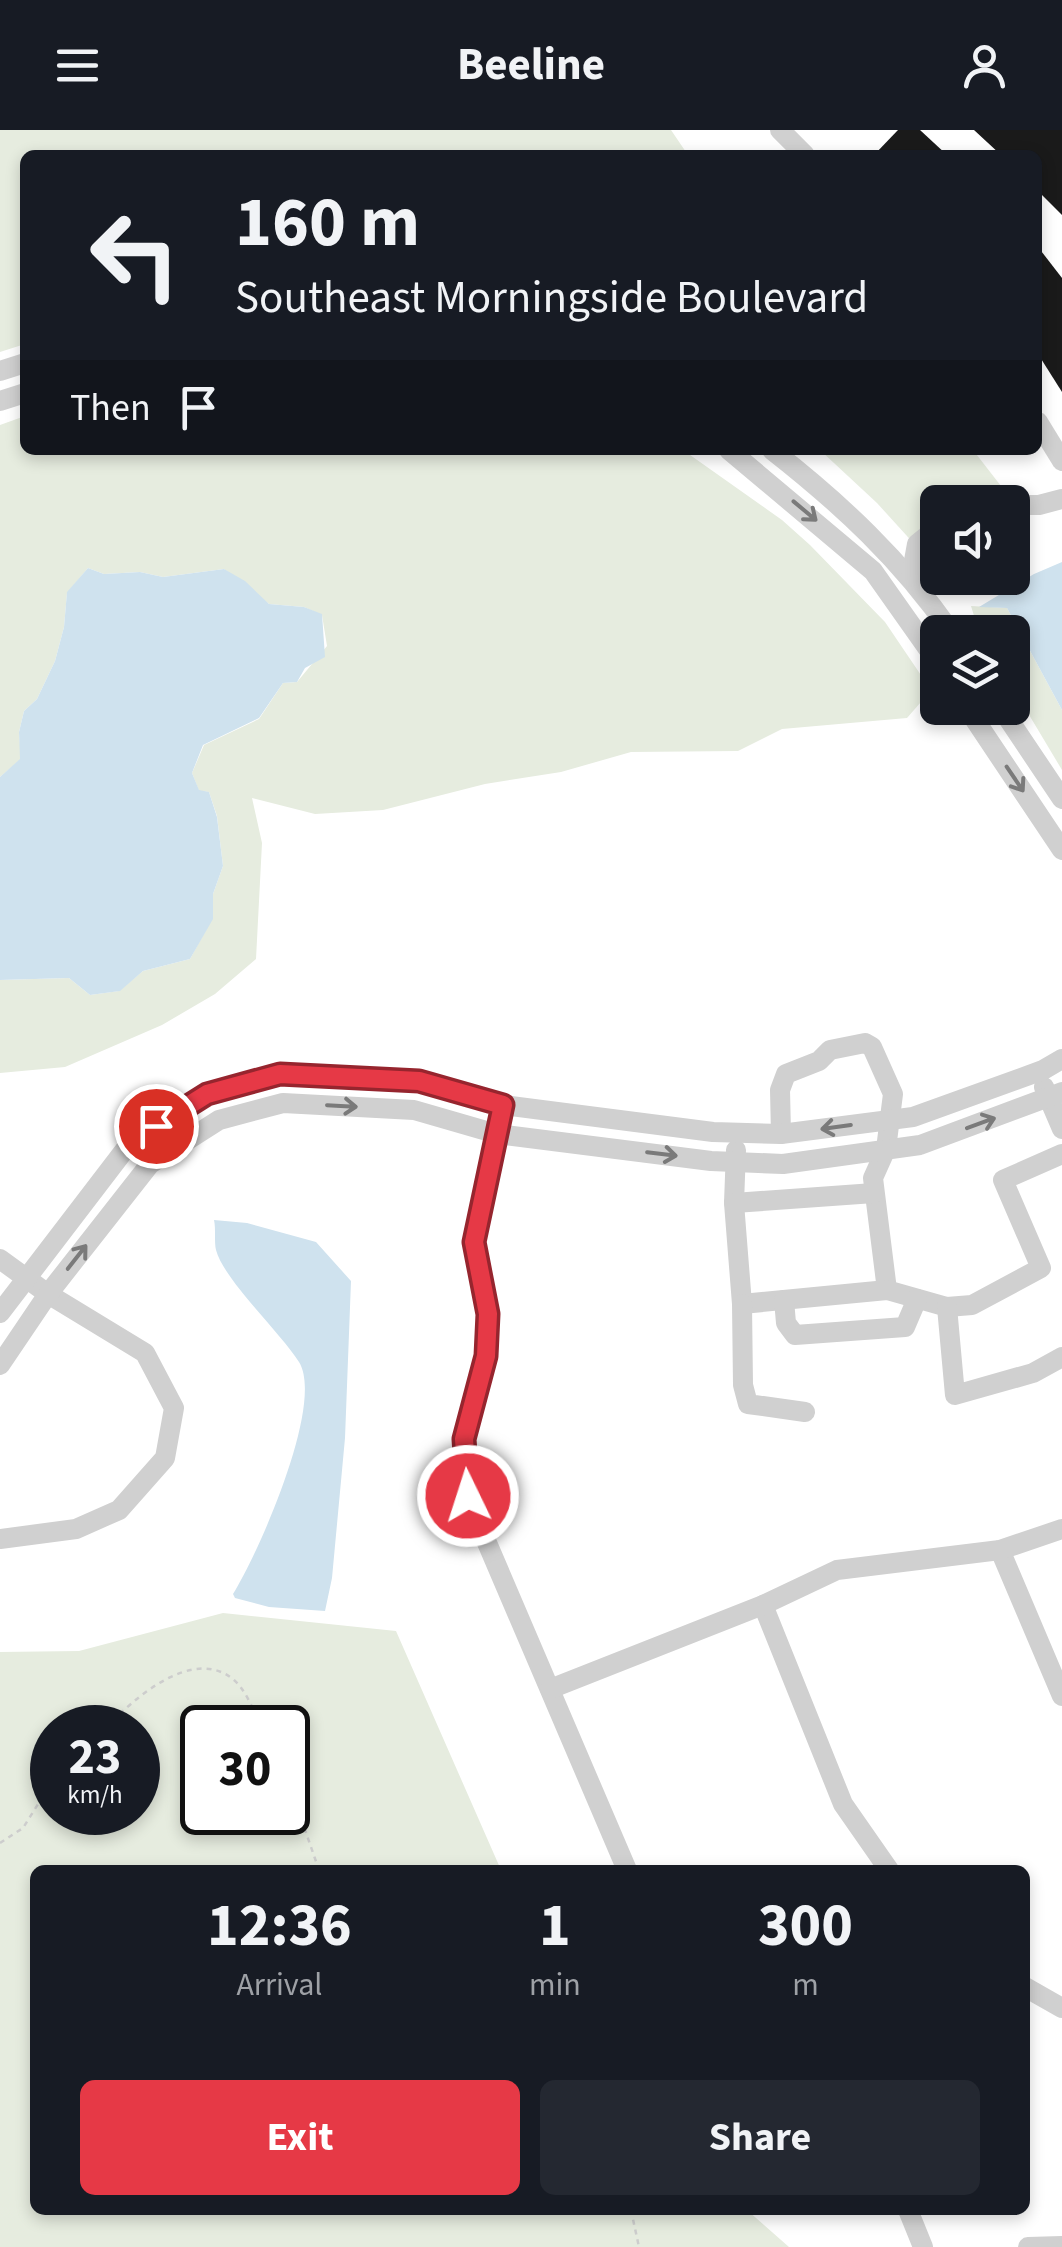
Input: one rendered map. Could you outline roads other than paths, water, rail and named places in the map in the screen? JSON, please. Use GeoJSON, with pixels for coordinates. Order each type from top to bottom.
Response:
{"type":"FeatureCollection","features":[{"type":"Feature","properties":{"kind":"street"},"geometry":{"type":"LineString","coordinates":[[780,130],[801,150]]}},
{"type":"Feature","properties":{"kind":"street"},"geometry":{"type":"LineString","coordinates":[[1042,428],[1062,461]]}},
{"type":"Feature","properties":{"kind":"street"},"geometry":{"type":"LineString","coordinates":[[735,455],[859,558],[920,638]]}},
{"type":"Feature","properties":{"kind":"street"},"geometry":{"type":"LineString","coordinates":[[778,455],[828,494],[911,577],[939,615]]}},
{"type":"Feature","properties":{"kind":"street"},"geometry":{"type":"LineString","coordinates":[[1030,507],[1062,498]]}},
{"type":"Feature","properties":{"kind":"street"},"geometry":{"type":"LineString","coordinates":[[890,595],[911,577],[916,544],[920,541]]}},
{"type":"Feature","properties":{"kind":"street"},"geometry":{"type":"LineString","coordinates":[[911,577],[920,577]]}},
{"type":"Feature","properties":{"kind":"street"},"geometry":{"type":"LineString","coordinates":[[978,725],[1062,850]]}},
{"type":"Feature","properties":{"kind":"street"},"geometry":{"type":"LineString","coordinates":[[1012,725],[1062,799]]}},
{"type":"Feature","properties":{"kind":"street"},"geometry":{"type":"LineString","coordinates":[[781,1134],[780,1090],[786,1074],[819,1061],[830,1050],[865,1043],[872,1047],[892,1094],[886,1149],[872,1178],[886,1290]]}},
{"type":"Feature","properties":{"kind":"street"},"geometry":{"type":"LineString","coordinates":[[0,1313],[130,1143],[207,1094],[280,1074],[419,1081],[503,1105],[738,1133],[781,1134],[913,1116],[1037,1072],[1062,1058]]}},
{"type":"Feature","properties":{"kind":"street"},"geometry":{"type":"LineString","coordinates":[[1037,1072],[1056,1095],[1062,1129]]}},
{"type":"Feature","properties":{"kind":"street"},"geometry":{"type":"LineString","coordinates":[[280,1074],[284,1103]]}},
{"type":"Feature","properties":{"kind":"street"},"geometry":{"type":"LineString","coordinates":[[0,1365],[48,1294],[150,1164],[219,1120],[284,1103],[414,1110],[497,1134],[782,1164],[920,1145],[1056,1095]]}},
{"type":"Feature","properties":{"kind":"street"},"geometry":{"type":"LineString","coordinates":[[503,1105],[474,1242],[488,1314],[486,1356],[464,1439],[468,1496],[625,1865]]}},
{"type":"Feature","properties":{"kind":"street"},"geometry":{"type":"LineString","coordinates":[[738,1133],[734,1203],[743,1384],[748,1404],[806,1412]]}},
{"type":"Feature","properties":{"kind":"street"},"geometry":{"type":"LineString","coordinates":[[742,1304],[886,1290],[946,1307],[972,1304],[1042,1268],[1003,1180],[1062,1154]]}},
{"type":"Feature","properties":{"kind":"street"},"geometry":{"type":"LineString","coordinates":[[734,1203],[874,1193]]}},
{"type":"Feature","properties":{"kind":"street"},"geometry":{"type":"LineString","coordinates":[[0,1259],[48,1294],[144,1352],[174,1408],[166,1458],[120,1510],[76,1529],[0,1538]]}},
{"type":"Feature","properties":{"kind":"street"},"geometry":{"type":"LineString","coordinates":[[784,1300],[786,1323],[794,1335],[905,1326],[917,1299]]}},
{"type":"Feature","properties":{"kind":"street"},"geometry":{"type":"LineString","coordinates":[[946,1307],[956,1395],[1034,1373],[1062,1357]]}},
{"type":"Feature","properties":{"kind":"street"},"geometry":{"type":"LineString","coordinates":[[550,1689],[763,1605],[837,1570],[1000,1550],[1062,1529]]}},
{"type":"Feature","properties":{"kind":"street"},"geometry":{"type":"LineString","coordinates":[[1000,1550],[1062,1696]]}},
{"type":"Feature","properties":{"kind":"street"},"geometry":{"type":"LineString","coordinates":[[763,1605],[844,1804],[886,1865]]}},
{"type":"Feature","properties":{"kind":"street"},"geometry":{"type":"LineString","coordinates":[[1030,1990],[1062,2008]]}},
{"type":"Feature","properties":{"kind":"street"},"geometry":{"type":"LineString","coordinates":[[910,2215],[923,2247]]}},
{"type":"Feature","properties":{"kind":"street"},"geometry":{"type":"LineString","coordinates":[[1028,2247],[1062,2246]]}},
{"type":"Feature","properties":{"kind":"water"},"geometry":{"type":"Polygon","coordinates":[[[1062,562],[1062,710],[1030,651],[1030,615],[1011,615],[1007,608],[979,607],[999,595],[1030,595],[1030,576],[1062,562]]]}},
{"type":"Feature","properties":{"kind":"water"},"geometry":{"type":"Polygon","coordinates":[[[88,568],[104,574],[140,572],[163,577],[224,569],[245,581],[269,604],[304,607],[322,614],[325,657],[305,668],[297,682],[283,683],[259,718],[203,745],[192,773],[199,790],[209,792],[217,817],[223,866],[213,894],[213,919],[190,959],[143,971],[120,991],[90,995],[69,978],[0,980],[0,777],[20,759],[19,732],[24,711],[37,699],[55,661],[64,627],[67,592],[88,568]]]}},
{"type":"Feature","properties":{"kind":"water"},"geometry":{"type":"Polygon","coordinates":[[[214,1220],[247,1223],[316,1242],[351,1281],[345,1438],[332,1578],[325,1611],[269,1607],[235,1598],[233,1594],[258,1547],[285,1479],[303,1410],[305,1382],[299,1362],[221,1262],[215,1247],[214,1220]]]}}]}
